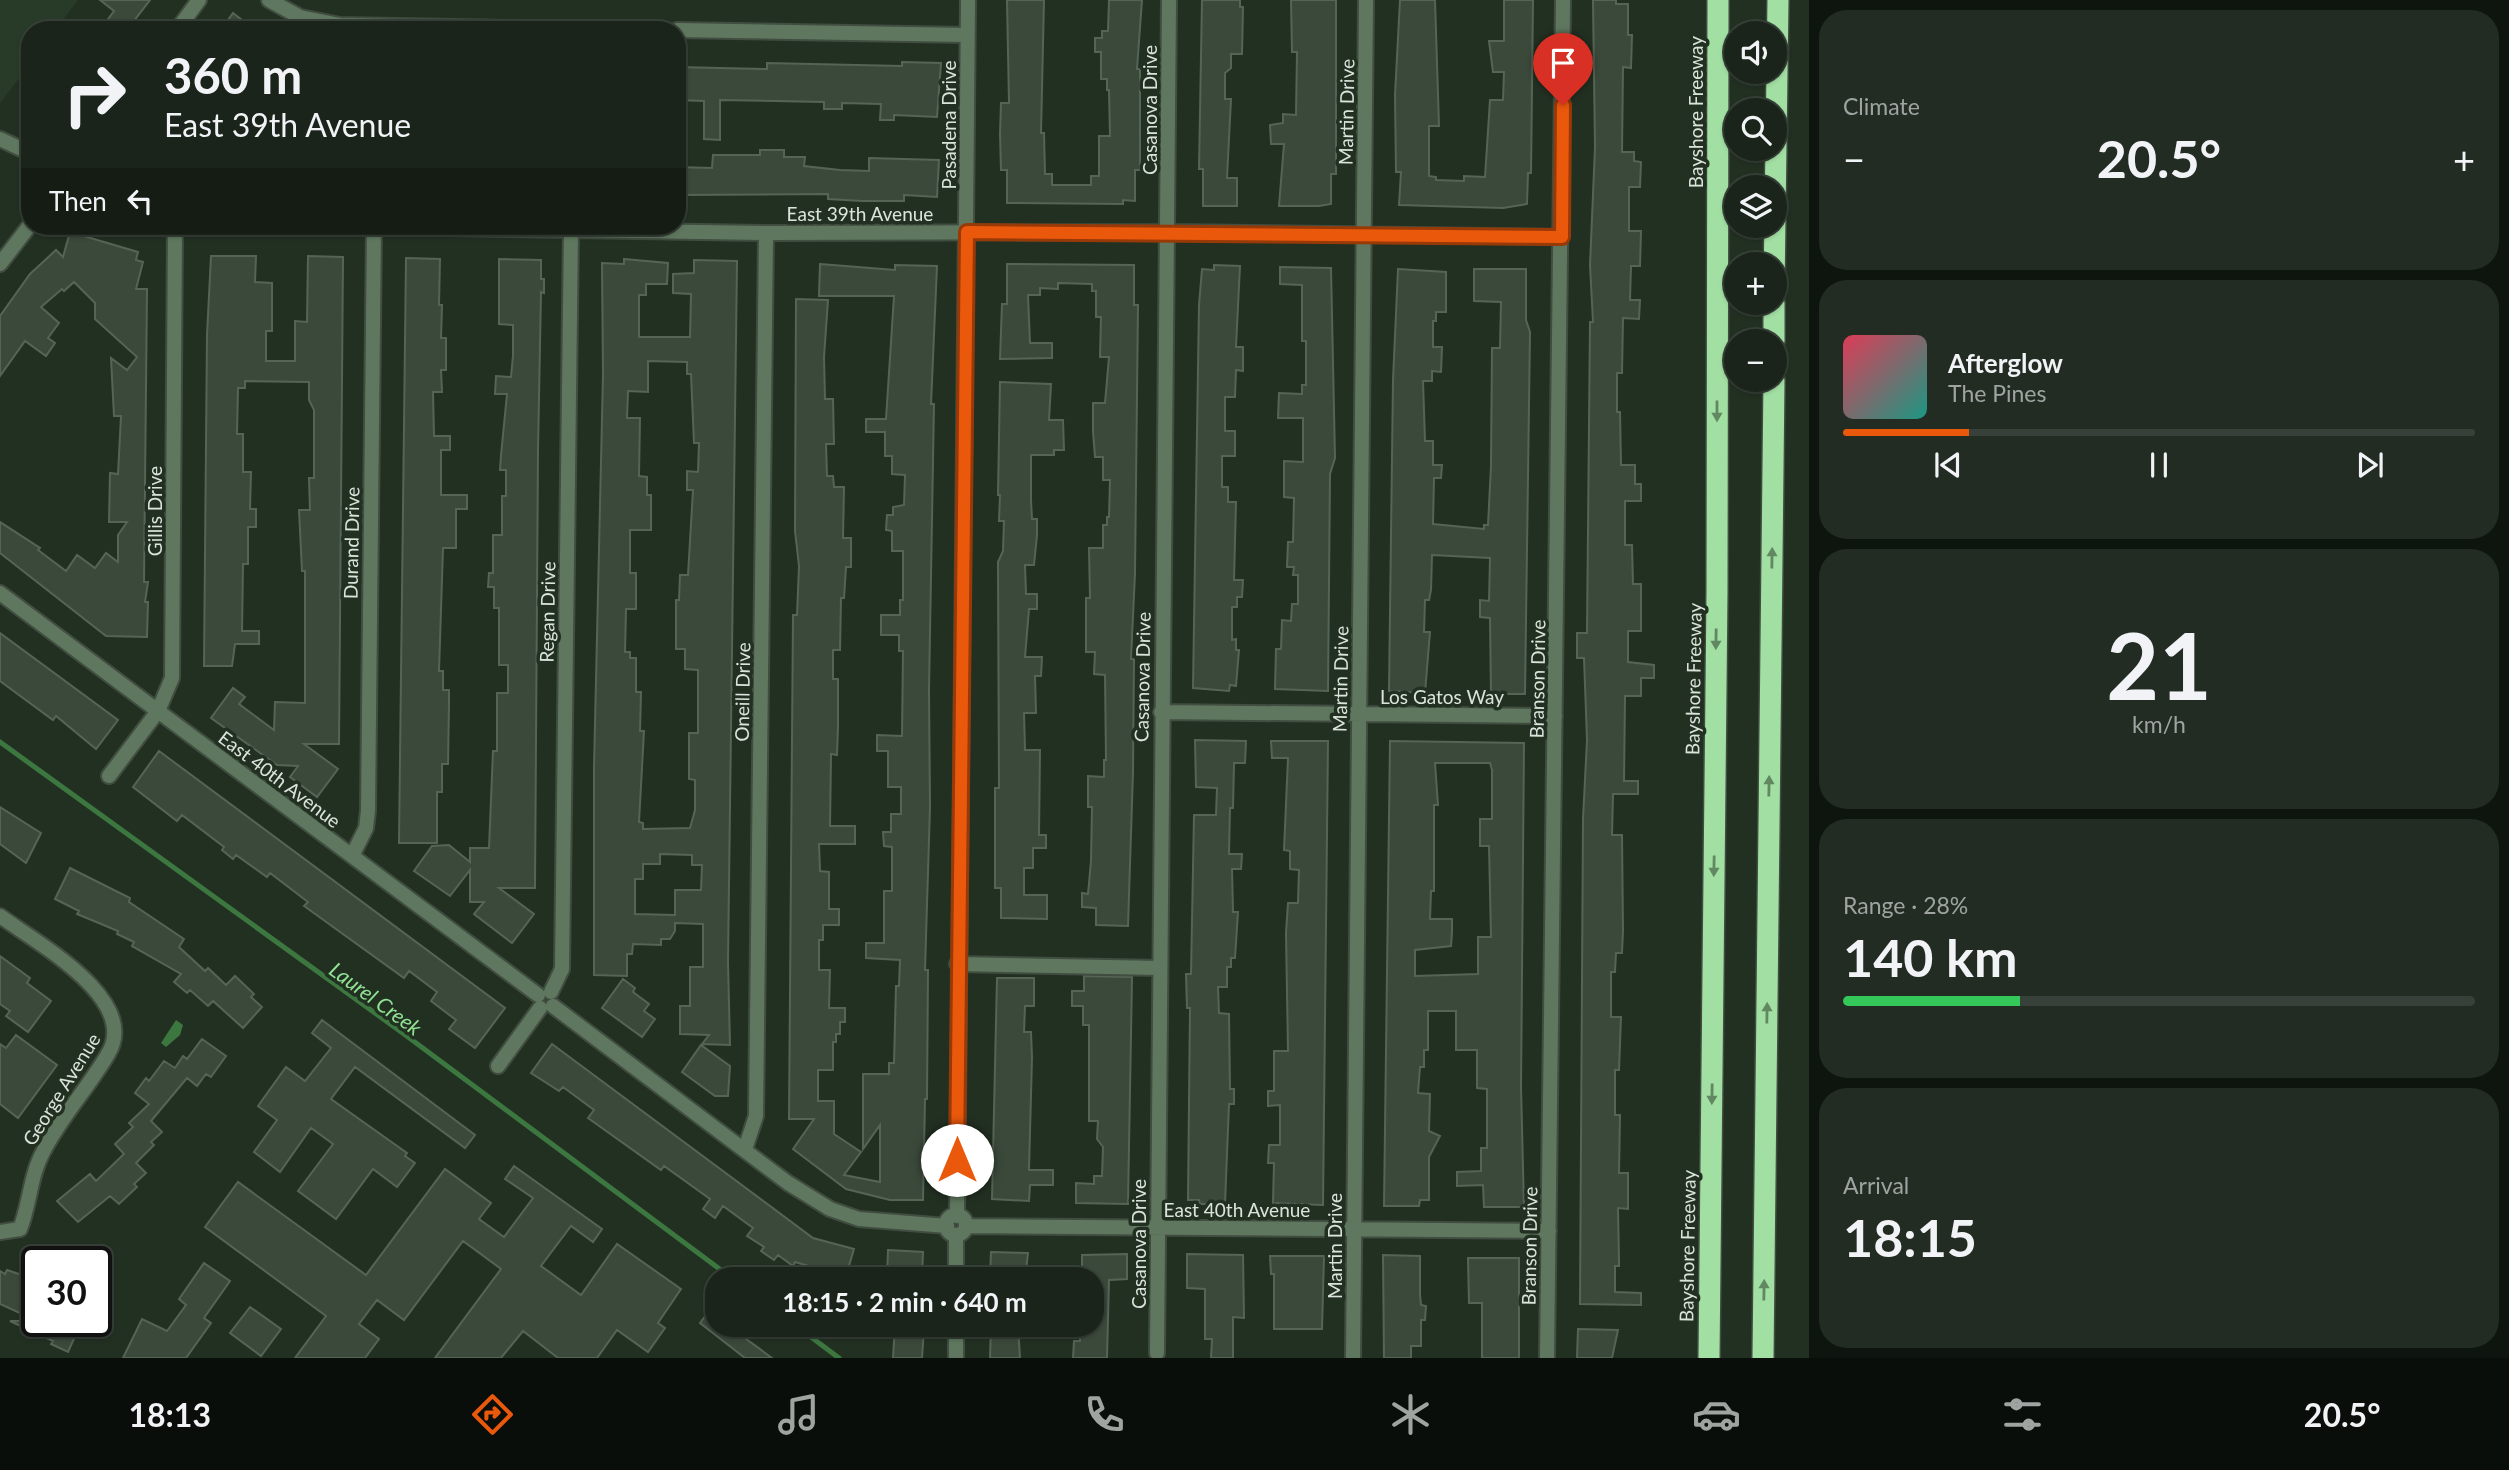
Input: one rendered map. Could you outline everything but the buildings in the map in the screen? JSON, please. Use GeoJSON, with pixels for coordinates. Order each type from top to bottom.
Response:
{"type":"FeatureCollection","features":[{"type":"Feature","properties":{"kind":"highway","name":"Bayshore Freeway"},"geometry":{"type":"LineString","coordinates":[[1709,1358],[1717,592],[1718,0]]}},
{"type":"Feature","properties":{"kind":"highway"},"geometry":{"type":"LineString","coordinates":[[1775,252],[1778,0]]}},
{"type":"Feature","properties":{"kind":"highway"},"geometry":{"type":"LineString","coordinates":[[1763,1358],[1774,392]]}},
{"type":"Feature","properties":{"kind":"street"},"geometry":{"type":"LineString","coordinates":[[184,21],[199,0]]}},
{"type":"Feature","properties":{"kind":"street"},"geometry":{"type":"LineString","coordinates":[[269,0],[300,16],[322,21]]}},
{"type":"Feature","properties":{"kind":"street","name":"Pasadena Drive"},"geometry":{"type":"LineString","coordinates":[[956,1267],[968,0]]}},
{"type":"Feature","properties":{"kind":"street","name":"Casanova Drive"},"geometry":{"type":"LineString","coordinates":[[1157,1353],[1169,0]]}},
{"type":"Feature","properties":{"kind":"street","name":"Martin Drive"},"geometry":{"type":"LineString","coordinates":[[1353,1358],[1366,0]]}},
{"type":"Feature","properties":{"kind":"street","name":"Branson Drive"},"geometry":{"type":"LineString","coordinates":[[1547,1358],[1563,0]]}},
{"type":"Feature","properties":{"kind":"street"},"geometry":{"type":"LineString","coordinates":[[686,30],[967,35]]}},
{"type":"Feature","properties":{"kind":"street"},"geometry":{"type":"LineString","coordinates":[[0,139],[21,149]]}},
{"type":"Feature","properties":{"kind":"street","name":"East 39th Avenue"},"geometry":{"type":"LineString","coordinates":[[686,231],[1167,232],[1562,237]]}},
{"type":"Feature","properties":{"kind":"street","name":"Oneill Drive"},"geometry":{"type":"LineString","coordinates":[[745,1149],[756,1116],[766,233]]}},
{"type":"Feature","properties":{"kind":"street"},"geometry":{"type":"LineString","coordinates":[[0,264],[22,235]]}},
{"type":"Feature","properties":{"kind":"street","name":"Gillis Drive"},"geometry":{"type":"LineString","coordinates":[[109,776],[158,711],[172,678],[176,235]]}},
{"type":"Feature","properties":{"kind":"street","name":"Durand Drive"},"geometry":{"type":"LineString","coordinates":[[352,856],[366,828],[368,811],[374,235]]}},
{"type":"Feature","properties":{"kind":"street","name":"Regan Drive"},"geometry":{"type":"LineString","coordinates":[[498,1066],[545,1000],[562,969],[571,235]]}},
{"type":"Feature","properties":{"kind":"street","name":"East 40th Avenue"},"geometry":{"type":"LineString","coordinates":[[0,593],[745,1149],[830,1209],[859,1219],[957,1226],[1549,1231]]}},
{"type":"Feature","properties":{"kind":"street","name":"Los Gatos Way"},"geometry":{"type":"LineString","coordinates":[[1161,712],[1555,716]]}},
{"type":"Feature","properties":{"kind":"street","name":"George Avenue"},"geometry":{"type":"LineString","coordinates":[[0,915],[97,990],[112,1010],[117,1033],[109,1053],[77,1096],[42,1153],[20,1229],[0,1232]]}},
{"type":"Feature","properties":{"kind":"street"},"geometry":{"type":"LineString","coordinates":[[957,964],[1160,968]]}},
{"type":"Feature","properties":{"kind":"street"},"geometry":{"type":"LineString","coordinates":[[956,1337],[956,1358]]}},
{"type":"Feature","properties":{"kind":"shaded area"},"geometry":{"type":"Polygon","coordinates":[[[0,0],[78,0],[62,21],[21,21],[21,76],[0,103],[0,0]]]}},
{"type":"Feature","properties":{"kind":"shaded area"},"geometry":{"type":"Polygon","coordinates":[[[176,1020],[183,1025],[180,1035],[166,1047],[161,1043],[176,1020]]]}},
{"type":"Feature","properties":{"kind":"waterway","name":"Laurel Creek"},"geometry":{"type":"LineString","coordinates":[[0,742],[404,1034],[717,1267]]}},
{"type":"Feature","properties":{"kind":"waterway","name":"Laurel Creek"},"geometry":{"type":"LineString","coordinates":[[811,1337],[839,1358]]}},
{"type":"Feature","properties":{"kind":"route"},"geometry":{"type":"LineString","coordinates":[[957,1160],[957,964],[967,232],[1562,237],[1563,105]]}}]}
